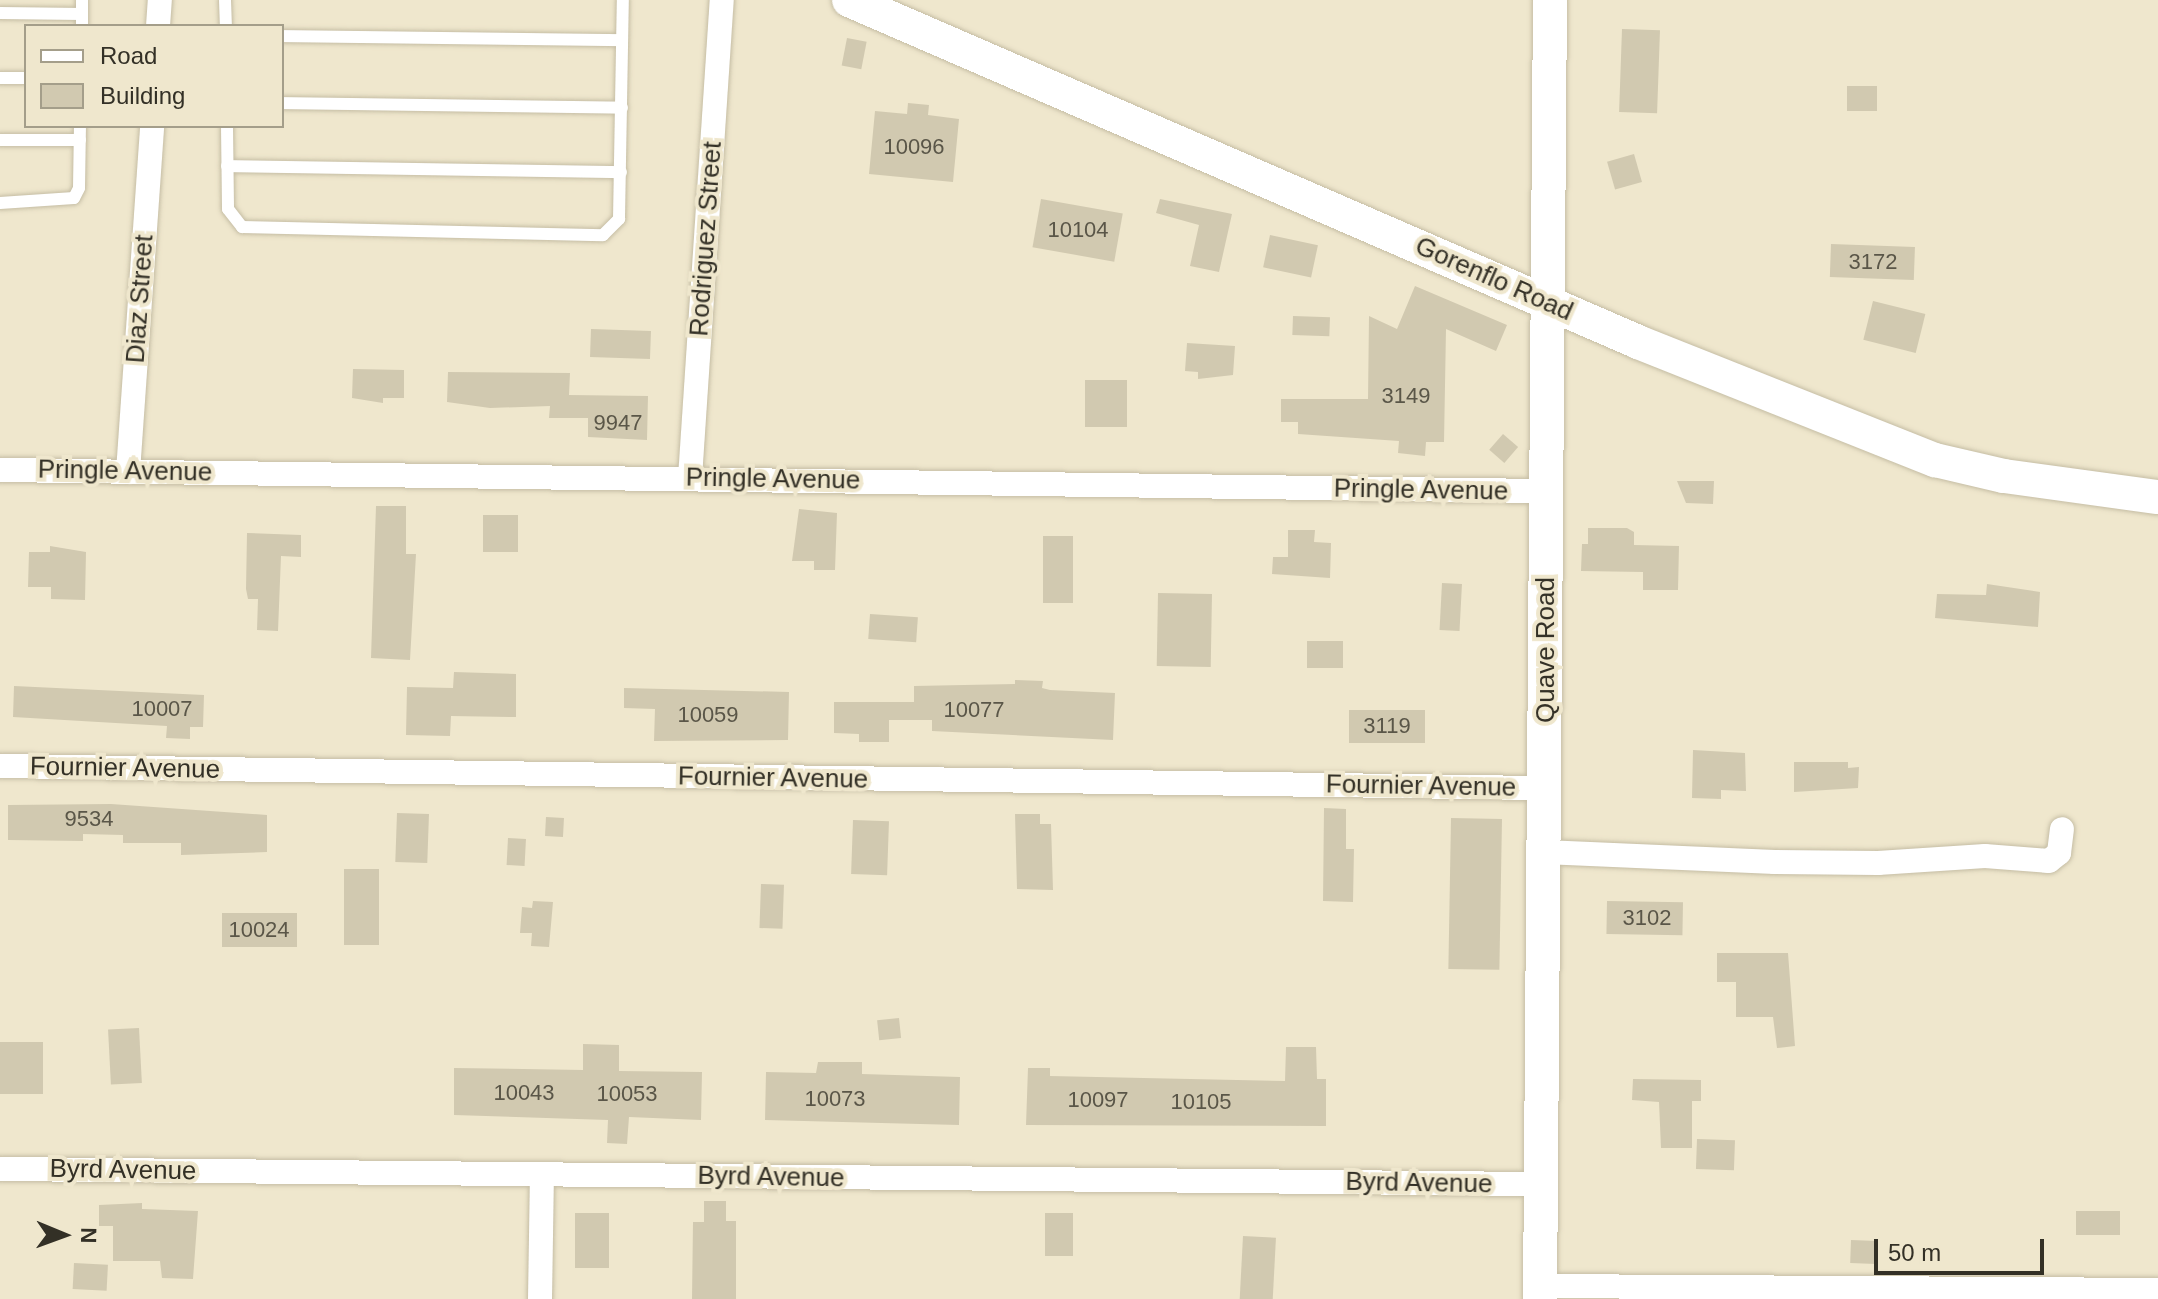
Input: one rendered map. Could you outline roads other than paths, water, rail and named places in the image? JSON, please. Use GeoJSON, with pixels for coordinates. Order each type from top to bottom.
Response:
{"type":"FeatureCollection","features":[{"type":"Feature","properties":{"kind":"main road","name":"Gorenflo Road"},"geometry":{"type":"LineString","coordinates":[[849,0],[1765,395],[1935,460],[2004,476],[2158,497]]}},
{"type":"Feature","properties":{"kind":"main road","name":"Quave Road"},"geometry":{"type":"LineString","coordinates":[[1540,1293],[1550,0]]}},
{"type":"Feature","properties":{"kind":"street"},"geometry":{"type":"LineString","coordinates":[[158,24],[160,0]]}},
{"type":"Feature","properties":{"kind":"street","name":"Rodriguez Street"},"geometry":{"type":"LineString","coordinates":[[690,478],[722,0]]}},
{"type":"Feature","properties":{"kind":"street","name":"Diaz Street"},"geometry":{"type":"LineString","coordinates":[[128,472],[152,128]]}},
{"type":"Feature","properties":{"kind":"street","name":"Pringle Avenue"},"geometry":{"type":"LineString","coordinates":[[0,470],[1546,491]]}},
{"type":"Feature","properties":{"kind":"street","name":"Fournier Avenue"},"geometry":{"type":"LineString","coordinates":[[0,766],[1546,788]]}},
{"type":"Feature","properties":{"kind":"street"},"geometry":{"type":"LineString","coordinates":[[1544,852],[1775,862],[1878,863],[1972,856],[2049,861],[2056,859],[2062,829]]}},
{"type":"Feature","properties":{"kind":"street","name":"Byrd Avenue"},"geometry":{"type":"LineString","coordinates":[[0,1169],[1542,1184]]}},
{"type":"Feature","properties":{"kind":"street"},"geometry":{"type":"LineString","coordinates":[[540,1299],[542,1175]]}},
{"type":"Feature","properties":{"kind":"street"},"geometry":{"type":"LineString","coordinates":[[1540,1293],[2158,1290]]}},
{"type":"Feature","properties":{"kind":"lane"},"geometry":{"type":"LineString","coordinates":[[0,13],[82,20],[82,0]]}},
{"type":"Feature","properties":{"kind":"lane"},"geometry":{"type":"LineString","coordinates":[[225,0],[226,24]]}},
{"type":"Feature","properties":{"kind":"lane"},"geometry":{"type":"LineString","coordinates":[[227,128],[228,209],[242,227],[603,235],[613,230],[619,219],[623,0]]}},
{"type":"Feature","properties":{"kind":"lane"},"geometry":{"type":"LineString","coordinates":[[284,36],[622,40]]}},
{"type":"Feature","properties":{"kind":"lane"},"geometry":{"type":"LineString","coordinates":[[0,78],[24,78]]}},
{"type":"Feature","properties":{"kind":"lane"},"geometry":{"type":"LineString","coordinates":[[284,103],[622,108]]}},
{"type":"Feature","properties":{"kind":"lane"},"geometry":{"type":"LineString","coordinates":[[0,203],[74,198],[80,128]]}},
{"type":"Feature","properties":{"kind":"lane"},"geometry":{"type":"LineString","coordinates":[[0,140],[80,140]]}},
{"type":"Feature","properties":{"kind":"lane"},"geometry":{"type":"LineString","coordinates":[[227,166],[621,172]]}}]}
